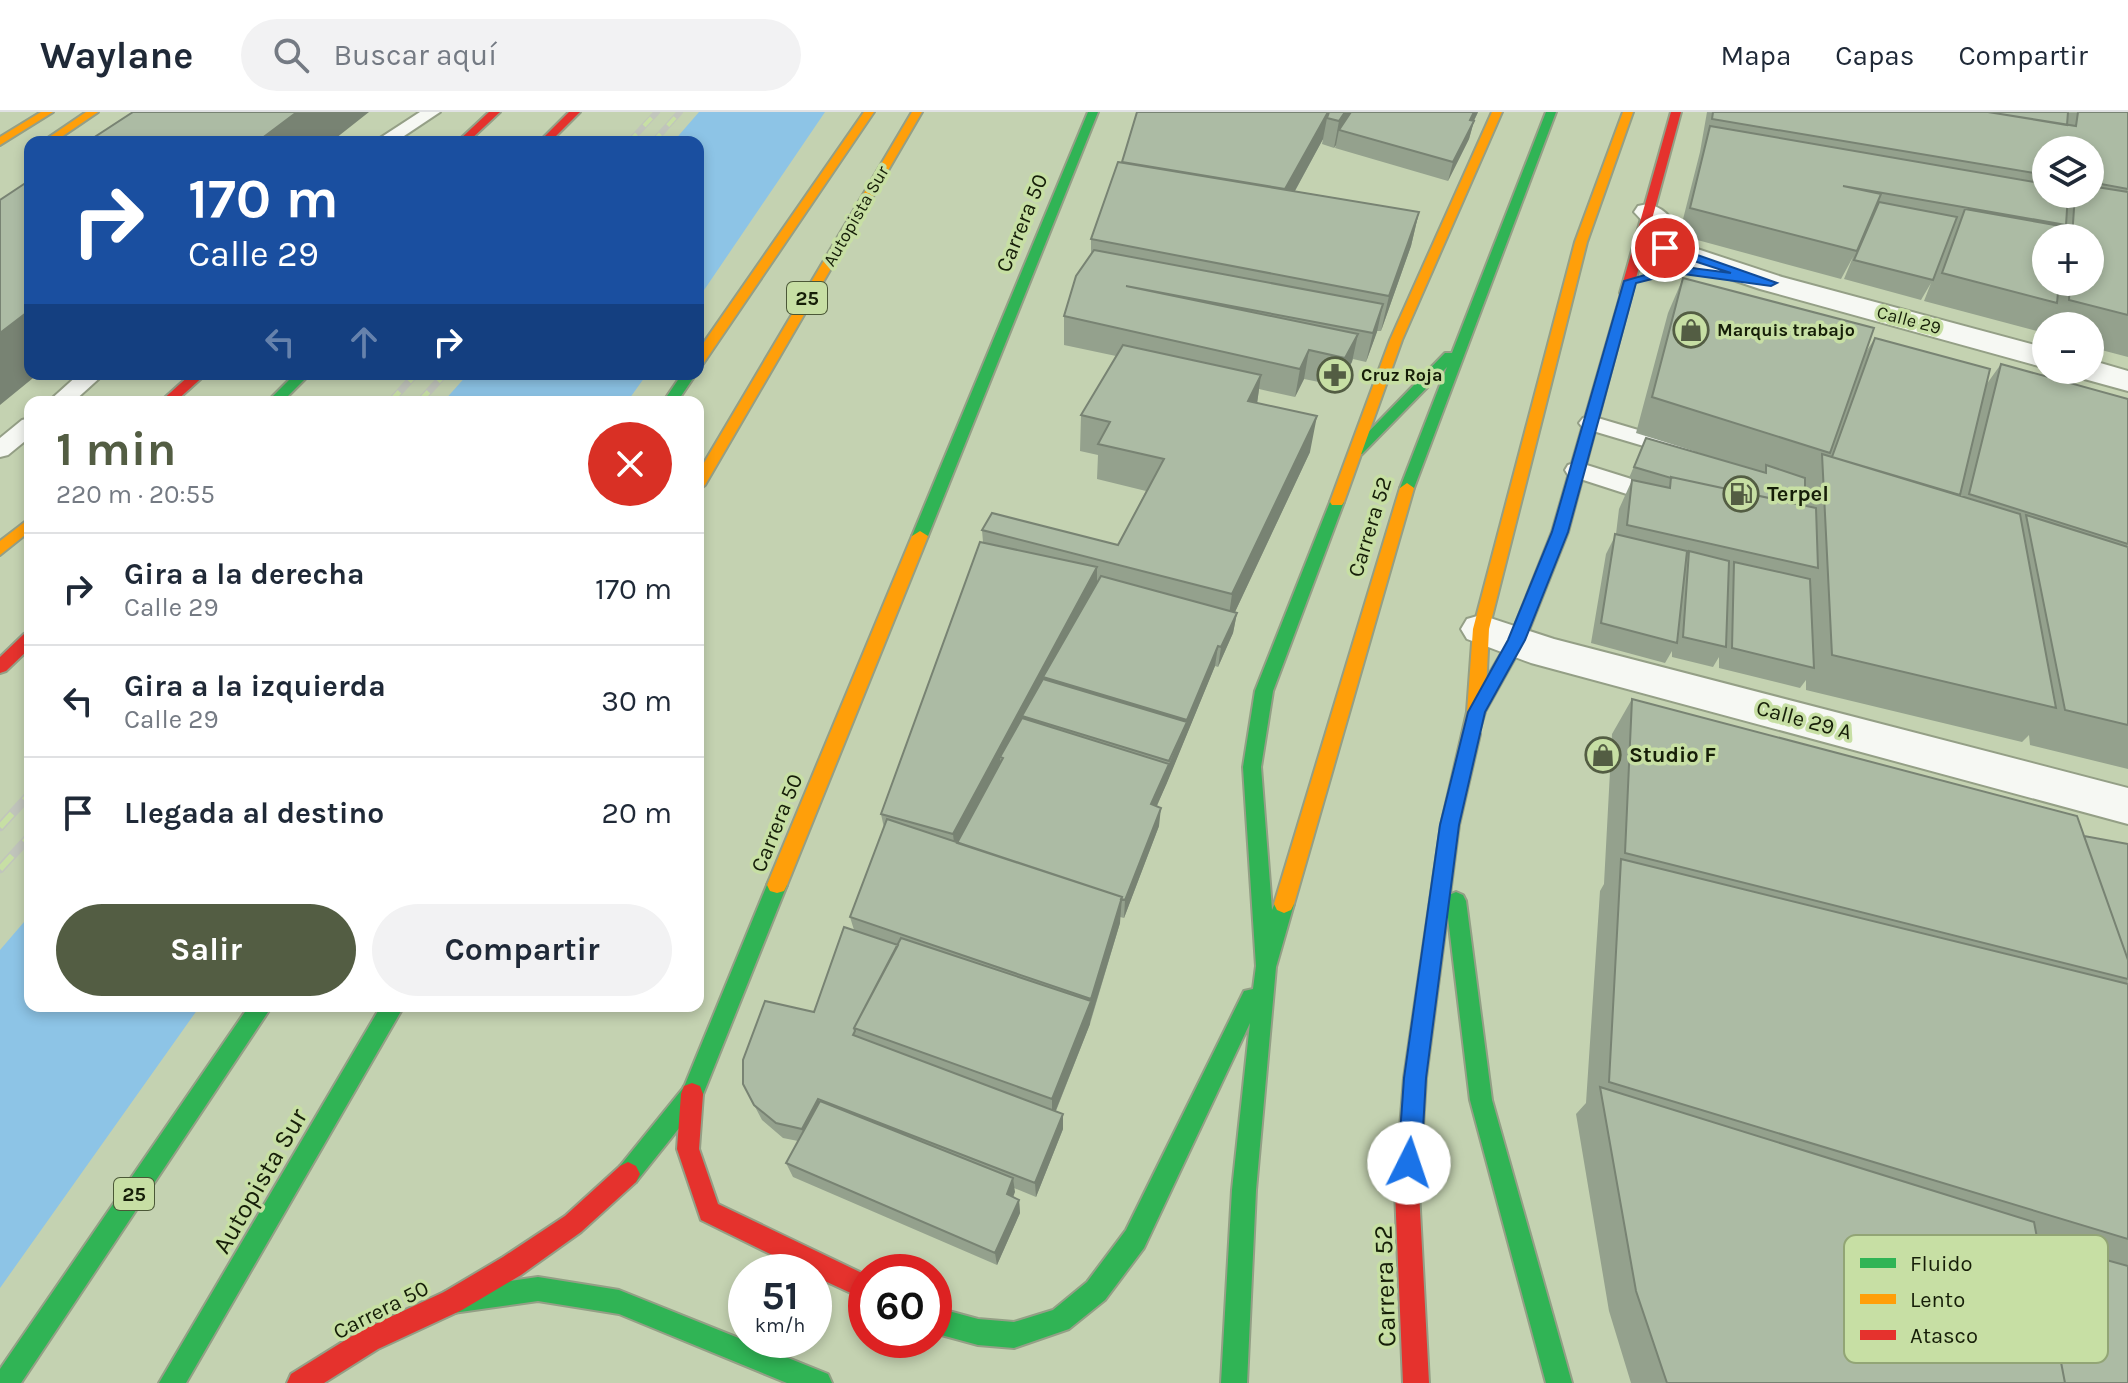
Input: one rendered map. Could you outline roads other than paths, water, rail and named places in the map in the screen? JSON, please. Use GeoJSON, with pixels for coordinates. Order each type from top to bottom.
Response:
{"type":"FeatureCollection","features":[{"type":"Feature","properties":{"kind":"main road"},"geometry":{"type":"LineString","coordinates":[[0,142],[48,112]]}},
{"type":"Feature","properties":{"kind":"main road"},"geometry":{"type":"LineString","coordinates":[[56,136],[93,112]]}},
{"type":"Feature","properties":{"kind":"main road"},"geometry":{"type":"LineString","coordinates":[[550,136],[575,112]]}},
{"type":"Feature","properties":{"kind":"main road","name":"Autopista Sur"},"geometry":{"type":"LineString","coordinates":[[704,352],[869,112]]}},
{"type":"Feature","properties":{"kind":"main road"},"geometry":{"type":"LineString","coordinates":[[862,169],[916,112]]}},
{"type":"Feature","properties":{"kind":"main road","name":"Autopista Sur"},"geometry":{"type":"LineString","coordinates":[[704,475],[916,112]]}},
{"type":"Feature","properties":{"kind":"main road","name":"Carrera 50"},"geometry":{"type":"LineString","coordinates":[[300,1383],[369,1340],[453,1301],[573,1224],[621,1183],[692,1094],[1093,112]]}},
{"type":"Feature","properties":{"kind":"main road","name":"Carrera 52"},"geometry":{"type":"LineString","coordinates":[[1266,967],[1252,767],[1264,691],[1357,451],[1396,340],[1497,112]]}},
{"type":"Feature","properties":{"kind":"main road","name":"Carrera 52"},"geometry":{"type":"LineString","coordinates":[[1234,1383],[1248,1131],[1266,967],[1400,507],[1551,112]]}},
{"type":"Feature","properties":{"kind":"main road","name":"Carrera 52"},"geometry":{"type":"LineString","coordinates":[[1416,1383],[1407,1191],[1415,1078],[1450,825],[1476,712],[1499,635],[1581,242],[1628,112]]}},
{"type":"Feature","properties":{"kind":"main road","name":"Carrera 52"},"geometry":{"type":"LineString","coordinates":[[1476,712],[1499,635],[1560,532],[1676,112]]}},
{"type":"Feature","properties":{"kind":"main road"},"geometry":{"type":"LineString","coordinates":[[469,136],[490,117]]}},
{"type":"Feature","properties":{"kind":"main road"},"geometry":{"type":"LineString","coordinates":[[474,136],[490,117]]}},
{"type":"Feature","properties":{"kind":"main road"},"geometry":{"type":"LineString","coordinates":[[735,306],[830,203]]}},
{"type":"Feature","properties":{"kind":"main road"},"geometry":{"type":"LineString","coordinates":[[1357,451],[1460,346]]}},
{"type":"Feature","properties":{"kind":"main road"},"geometry":{"type":"LineString","coordinates":[[174,396],[192,380]]}},
{"type":"Feature","properties":{"kind":"main road"},"geometry":{"type":"LineString","coordinates":[[279,396],[296,380]]}},
{"type":"Feature","properties":{"kind":"main road"},"geometry":{"type":"LineString","coordinates":[[0,550],[24,528]]}},
{"type":"Feature","properties":{"kind":"main road"},"geometry":{"type":"LineString","coordinates":[[0,667],[24,644]]}},
{"type":"Feature","properties":{"kind":"main road"},"geometry":{"type":"LineString","coordinates":[[1450,825],[1460,946],[1481,1100],[1559,1383]]}},
{"type":"Feature","properties":{"kind":"main road"},"geometry":{"type":"LineString","coordinates":[[952,1325],[978,1332],[1014,1335],[1060,1320],[1096,1291],[1135,1239],[1266,967]]}},
{"type":"Feature","properties":{"kind":"main road","name":"25"},"geometry":{"type":"LineString","coordinates":[[6,1383],[257,1012]]}},
{"type":"Feature","properties":{"kind":"main road","name":"Autopista Sur"},"geometry":{"type":"LineString","coordinates":[[172,1383],[389,1012]]}},
{"type":"Feature","properties":{"kind":"main road"},"geometry":{"type":"LineString","coordinates":[[692,1094],[688,1149],[709,1212],[848,1279]]}},
{"type":"Feature","properties":{"kind":"main road"},"geometry":{"type":"LineString","coordinates":[[453,1301],[538,1289],[619,1302],[819,1383]]}},
{"type":"Feature","properties":{"kind":"main road"},"geometry":{"type":"LineString","coordinates":[[1410,1303],[1434,1383]]}},
{"type":"Feature","properties":{"kind":"street","name":"Calle 29"},"geometry":{"type":"LineString","coordinates":[[1648,212],[1664,227],[1665,248],[1771,283],[2032,354]]}},
{"type":"Feature","properties":{"kind":"street","name":"Calle 29"},"geometry":{"type":"LineString","coordinates":[[1630,281],[1676,270],[1771,283]]}},
{"type":"Feature","properties":{"kind":"street"},"geometry":{"type":"LineString","coordinates":[[2104,374],[2128,381]]}},
{"type":"Feature","properties":{"kind":"street","name":"Calle 29 A"},"geometry":{"type":"LineString","coordinates":[[1499,635],[1546,652],[2128,806]]}},
{"type":"Feature","properties":{"kind":"lane"},"geometry":{"type":"LineString","coordinates":[[389,136],[416,112]]}},
{"type":"Feature","properties":{"kind":"lane"},"geometry":{"type":"LineString","coordinates":[[392,136],[432,112]]}},
{"type":"Feature","properties":{"kind":"lane"},"geometry":{"type":"LineString","coordinates":[[66,396],[86,380]]}},
{"type":"Feature","properties":{"kind":"lane"},"geometry":{"type":"LineString","coordinates":[[1591,423],[1704,458]]}},
{"type":"Feature","properties":{"kind":"lane"},"geometry":{"type":"LineString","coordinates":[[0,450],[24,430]]}},
{"type":"Feature","properties":{"kind":"lane"},"geometry":{"type":"LineString","coordinates":[[1577,470],[1691,503]]}},
{"type":"Feature","properties":{"kind":"water"},"geometry":{"type":"Polygon","coordinates":[[[699,112],[825,112],[704,290],[704,136],[678,136],[699,112]]]}},
{"type":"Feature","properties":{"kind":"water"},"geometry":{"type":"Polygon","coordinates":[[[463,380],[643,380],[631,396],[448,396],[463,380]]]}},
{"type":"Feature","properties":{"kind":"water"},"geometry":{"type":"Polygon","coordinates":[[[24,922],[24,1012],[196,1012],[0,1288],[0,950],[24,922]]]}},
{"type":"Feature","properties":{"kind":"railway"},"geometry":{"type":"LineString","coordinates":[[635,136],[657,112]]}},
{"type":"Feature","properties":{"kind":"railway"},"geometry":{"type":"LineString","coordinates":[[658,136],[680,112]]}},
{"type":"Feature","properties":{"kind":"railway"},"geometry":{"type":"LineString","coordinates":[[396,396],[410,380]]}},
{"type":"Feature","properties":{"kind":"railway"},"geometry":{"type":"LineString","coordinates":[[425,396],[439,380]]}},
{"type":"Feature","properties":{"kind":"railway"},"geometry":{"type":"LineString","coordinates":[[0,827],[24,801]]}},
{"type":"Feature","properties":{"kind":"railway"},"geometry":{"type":"LineString","coordinates":[[0,869],[24,843]]}},
{"type":"Feature","properties":{"kind":"place","name":"Marquis trabajo"},"geometry":{"type":"Point","coordinates":[1691,330]}},
{"type":"Feature","properties":{"kind":"place","name":"Cruz Roja"},"geometry":{"type":"Point","coordinates":[1335,375]}},
{"type":"Feature","properties":{"kind":"place","name":"Terpel"},"geometry":{"type":"Point","coordinates":[1741,494]}},
{"type":"Feature","properties":{"kind":"place","name":"Studio F"},"geometry":{"type":"Point","coordinates":[1603,755]}}]}
